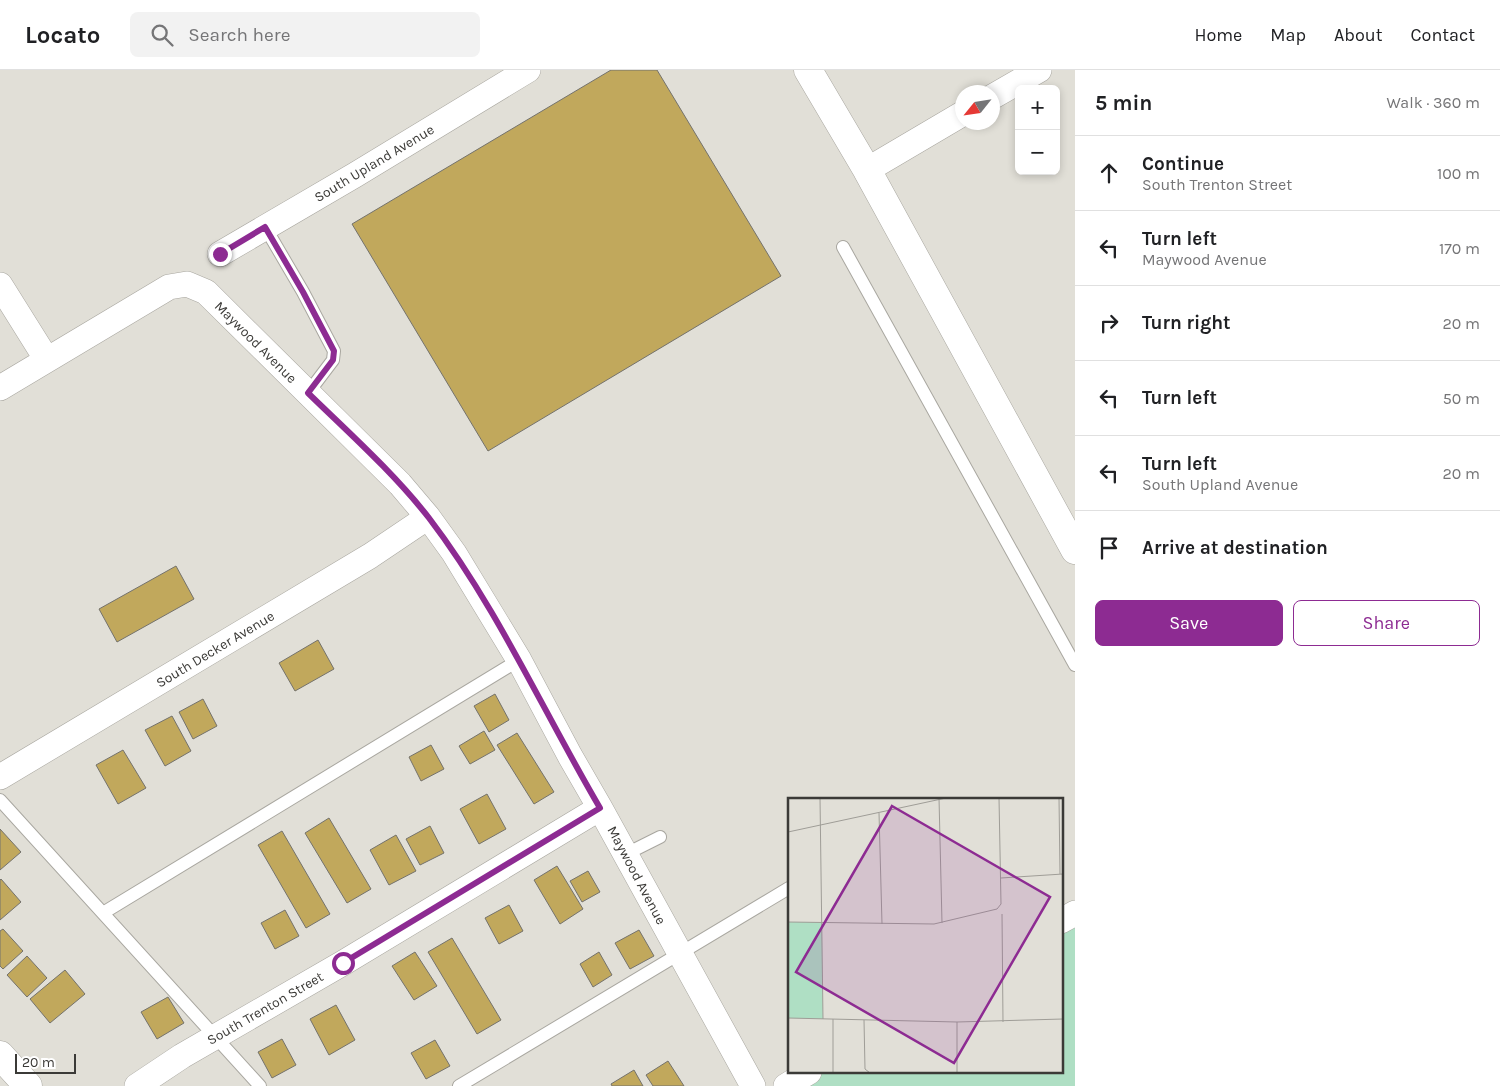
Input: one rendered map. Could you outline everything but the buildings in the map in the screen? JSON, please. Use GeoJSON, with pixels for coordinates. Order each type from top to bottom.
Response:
{"type":"FeatureCollection","features":[{"type":"Feature","properties":{"kind":"street","name":"South Upland Avenue"},"geometry":{"type":"LineString","coordinates":[[220,254],[528,70]]}},
{"type":"Feature","properties":{"kind":"street"},"geometry":{"type":"LineString","coordinates":[[808,70],[867,170],[1075,550]]}},
{"type":"Feature","properties":{"kind":"street"},"geometry":{"type":"LineString","coordinates":[[1000,92],[1039,70]]}},
{"type":"Feature","properties":{"kind":"street"},"geometry":{"type":"LineString","coordinates":[[867,170],[955,118]]}},
{"type":"Feature","properties":{"kind":"street","name":"Maywood Avenue"},"geometry":{"type":"LineString","coordinates":[[47,360],[169,287],[187,284],[206,292],[400,484],[428,517],[454,553],[519,660],[570,756],[753,1086]]}},
{"type":"Feature","properties":{"kind":"street"},"geometry":{"type":"LineString","coordinates":[[0,285],[47,360],[0,388]]}},
{"type":"Feature","properties":{"kind":"street","name":"South Decker Avenue"},"geometry":{"type":"LineString","coordinates":[[0,778],[370,556],[428,517]]}},
{"type":"Feature","properties":{"kind":"street","name":"South Trenton Street"},"geometry":{"type":"LineString","coordinates":[[137,1086],[182,1056],[343,963],[600,808]]}},
{"type":"Feature","properties":{"kind":"street"},"geometry":{"type":"LineString","coordinates":[[1062,920],[1075,913]]}},
{"type":"Feature","properties":{"kind":"street"},"geometry":{"type":"LineString","coordinates":[[0,1055],[28,1086]]}},
{"type":"Feature","properties":{"kind":"street"},"geometry":{"type":"LineString","coordinates":[[786,1086],[806,1074]]}},
{"type":"Feature","properties":{"kind":"lane"},"geometry":{"type":"LineString","coordinates":[[265,227],[303,292],[334,351],[333,360],[308,393]]}},
{"type":"Feature","properties":{"kind":"lane"},"geometry":{"type":"LineString","coordinates":[[843,247],[1075,666]]}},
{"type":"Feature","properties":{"kind":"lane"},"geometry":{"type":"LineString","coordinates":[[103,913],[519,660]]}},
{"type":"Feature","properties":{"kind":"lane"},"geometry":{"type":"LineString","coordinates":[[0,800],[260,1086]]}},
{"type":"Feature","properties":{"kind":"lane"},"geometry":{"type":"LineString","coordinates":[[626,854],[660,837]]}},
{"type":"Feature","properties":{"kind":"lane"},"geometry":{"type":"LineString","coordinates":[[459,1086],[788,889]]}},
{"type":"Feature","properties":{"kind":"green space"},"geometry":{"type":"Polygon","coordinates":[[[1075,913],[1075,1086],[786,1086],[806,1074],[1062,1074],[1062,920],[1075,913]]]}},
{"type":"Feature","properties":{"kind":"route"},"geometry":{"type":"LineString","coordinates":[[220,254],[265,227],[303,292],[334,351],[333,360],[308,393],[400,484],[428,517],[454,553],[519,660],[600,808],[343,963]]}}]}
